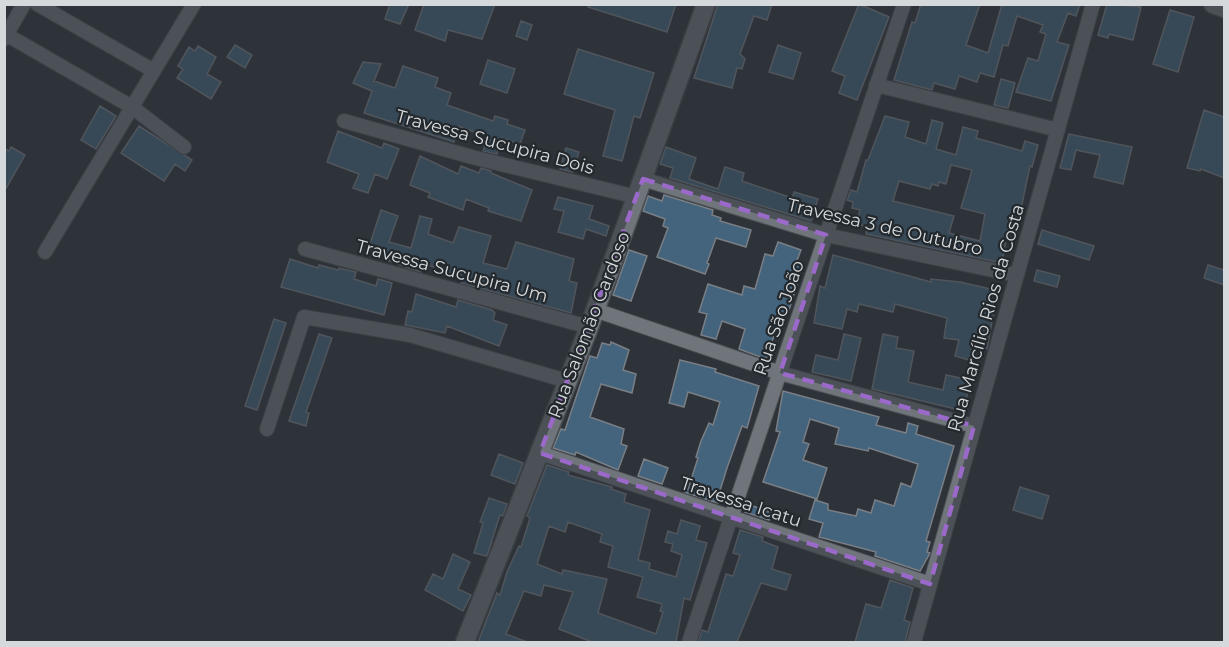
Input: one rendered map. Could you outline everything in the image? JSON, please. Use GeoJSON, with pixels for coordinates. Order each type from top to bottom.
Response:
{"type":"FeatureCollection","features":[{"type":"Feature","properties":{"kind":"street"},"geometry":{"type":"LineString","coordinates":[[24,4],[6,37],[132,107],[184,147]]}},
{"type":"Feature","properties":{"kind":"street"},"geometry":{"type":"LineString","coordinates":[[37,4],[154,71]]}},
{"type":"Feature","properties":{"kind":"street"},"geometry":{"type":"LineString","coordinates":[[45,252],[194,4]]}},
{"type":"Feature","properties":{"kind":"street","name":"Rua Salomão Cardoso"},"geometry":{"type":"LineString","coordinates":[[465,642],[589,327],[706,4]]}},
{"type":"Feature","properties":{"kind":"street","name":"Rua São João"},"geometry":{"type":"LineString","coordinates":[[689,642],[904,4]]}},
{"type":"Feature","properties":{"kind":"street","name":"Rua Marcílio Rios da Costa"},"geometry":{"type":"LineString","coordinates":[[914,642],[1093,4]]}},
{"type":"Feature","properties":{"kind":"street"},"geometry":{"type":"LineString","coordinates":[[1213,4],[1224,8]]}},
{"type":"Feature","properties":{"kind":"street"},"geometry":{"type":"LineString","coordinates":[[876,85],[1058,130]]}},
{"type":"Feature","properties":{"kind":"street","name":"Travessa Sucupira Dois"},"geometry":{"type":"LineString","coordinates":[[344,121],[483,160],[637,197]]}},
{"type":"Feature","properties":{"kind":"street","name":"Travessa 3 de Outubro"},"geometry":{"type":"LineString","coordinates":[[643,178],[826,235],[1016,276]]}},
{"type":"Feature","properties":{"kind":"street","name":"Travessa Sucupira Um"},"geometry":{"type":"LineString","coordinates":[[305,249],[589,327]]}},
{"type":"Feature","properties":{"kind":"street"},"geometry":{"type":"LineString","coordinates":[[595,310],[780,373],[974,426]]}},
{"type":"Feature","properties":{"kind":"street"},"geometry":{"type":"LineString","coordinates":[[267,429],[304,317],[410,335],[567,381]]}},
{"type":"Feature","properties":{"kind":"street","name":"Travessa Icatu"},"geometry":{"type":"LineString","coordinates":[[540,453],[930,584]]}},
{"type":"Feature","properties":{"kind":"highlighted area"},"geometry":{"type":"Polygon","coordinates":[[[643,179],[826,235],[780,373],[974,426],[930,584],[540,453],[643,179]]]}},
{"type":"Feature","properties":{"kind":"building"},"geometry":{"type":"Polygon","coordinates":[[[390,4],[409,4],[400,24],[385,19],[390,4]]]}},
{"type":"Feature","properties":{"kind":"building"},"geometry":{"type":"Polygon","coordinates":[[[424,4],[495,4],[482,39],[448,30],[445,41],[415,30],[424,4]]]}},
{"type":"Feature","properties":{"kind":"building"},"geometry":{"type":"Polygon","coordinates":[[[588,4],[676,4],[667,32],[588,7],[588,4]]]}},
{"type":"Feature","properties":{"kind":"building"},"geometry":{"type":"Polygon","coordinates":[[[718,4],[772,4],[767,20],[754,16],[740,54],[745,59],[742,69],[737,68],[732,88],[694,78],[718,4]]]}},
{"type":"Feature","properties":{"kind":"building"},"geometry":{"type":"Polygon","coordinates":[[[859,4],[889,17],[857,100],[839,93],[845,76],[832,71],[859,4]]]}},
{"type":"Feature","properties":{"kind":"building"},"geometry":{"type":"Polygon","coordinates":[[[921,4],[980,4],[966,45],[988,53],[1002,4],[1080,4],[1076,16],[1068,13],[1057,42],[1069,45],[1051,101],[1016,92],[1028,58],[1038,61],[1046,34],[1040,32],[1043,25],[1017,16],[1008,46],[1003,45],[994,77],[980,73],[977,82],[959,76],[955,89],[934,83],[932,90],[894,80],[912,22],[915,23],[921,4]]]}},
{"type":"Feature","properties":{"kind":"building"},"geometry":{"type":"Polygon","coordinates":[[[1107,4],[1141,7],[1133,40],[1109,34],[1108,38],[1098,35],[1107,4]]]}},
{"type":"Feature","properties":{"kind":"building"},"geometry":{"type":"Polygon","coordinates":[[[1170,10],[1194,17],[1178,72],[1153,64],[1170,10]]]}},
{"type":"Feature","properties":{"kind":"building"},"geometry":{"type":"Polygon","coordinates":[[[521,21],[532,25],[527,40],[516,36],[521,21]]]}},
{"type":"Feature","properties":{"kind":"building"},"geometry":{"type":"Polygon","coordinates":[[[235,45],[252,55],[245,68],[227,57],[235,45]]]}},
{"type":"Feature","properties":{"kind":"building"},"geometry":{"type":"Polygon","coordinates":[[[778,45],[801,53],[793,79],[769,72],[778,45]]]}},
{"type":"Feature","properties":{"kind":"building"},"geometry":{"type":"Polygon","coordinates":[[[198,46],[216,57],[207,74],[221,82],[211,99],[177,78],[183,69],[178,66],[189,47],[195,51],[198,46]]]}},
{"type":"Feature","properties":{"kind":"building"},"geometry":{"type":"Polygon","coordinates":[[[578,49],[654,73],[640,118],[634,116],[622,161],[603,156],[615,110],[564,94],[578,49]]]}},
{"type":"Feature","properties":{"kind":"building"},"geometry":{"type":"Polygon","coordinates":[[[488,60],[515,69],[507,93],[480,84],[488,60]]]}},
{"type":"Feature","properties":{"kind":"building"},"geometry":{"type":"Polygon","coordinates":[[[363,62],[381,64],[374,81],[395,88],[403,66],[438,78],[435,87],[451,93],[447,105],[493,121],[495,116],[508,120],[507,124],[525,130],[520,144],[502,138],[497,154],[483,151],[488,137],[458,126],[454,142],[364,113],[372,91],[353,83],[363,62]]]}},
{"type":"Feature","properties":{"kind":"building"},"geometry":{"type":"Polygon","coordinates":[[[1001,79],[1015,83],[1008,108],[994,105],[1001,79]]]}},
{"type":"Feature","properties":{"kind":"building"},"geometry":{"type":"Polygon","coordinates":[[[100,106],[116,116],[96,149],[81,140],[100,106]]]}},
{"type":"Feature","properties":{"kind":"building"},"geometry":{"type":"Polygon","coordinates":[[[1204,110],[1224,117],[1224,178],[1201,169],[1200,171],[1187,168],[1204,110]]]}},
{"type":"Feature","properties":{"kind":"building"},"geometry":{"type":"Polygon","coordinates":[[[885,116],[909,122],[905,137],[926,144],[932,120],[943,123],[936,149],[956,155],[963,127],[978,131],[976,138],[1022,151],[1025,141],[1038,145],[1032,167],[1030,166],[1018,223],[1009,221],[1002,263],[866,234],[867,227],[856,224],[860,210],[852,208],[853,202],[847,200],[851,190],[857,192],[866,160],[868,160],[885,116]],[[951,165],[946,184],[939,182],[938,186],[932,184],[930,189],[899,181],[893,201],[954,216],[949,233],[980,241],[985,214],[961,208],[972,170],[951,165]]]}},
{"type":"Feature","properties":{"kind":"building"},"geometry":{"type":"Polygon","coordinates":[[[139,126],[192,160],[185,171],[175,164],[164,181],[121,153],[139,126]]]}},
{"type":"Feature","properties":{"kind":"building"},"geometry":{"type":"Polygon","coordinates":[[[338,131],[382,148],[384,143],[399,149],[387,179],[375,174],[368,193],[353,188],[359,174],[327,162],[338,131]]]}},
{"type":"Feature","properties":{"kind":"building"},"geometry":{"type":"Polygon","coordinates":[[[1069,134],[1132,147],[1123,184],[1094,177],[1100,155],[1076,150],[1071,170],[1060,168],[1069,134]]]}},
{"type":"Feature","properties":{"kind":"building"},"geometry":{"type":"Polygon","coordinates":[[[11,147],[25,155],[4,192],[4,148],[9,151],[11,147]]]}},
{"type":"Feature","properties":{"kind":"building"},"geometry":{"type":"Polygon","coordinates":[[[666,147],[696,158],[689,179],[718,189],[725,167],[744,173],[742,181],[792,198],[794,192],[818,199],[811,221],[670,178],[673,168],[660,164],[666,147]]]}},
{"type":"Feature","properties":{"kind":"building"},"geometry":{"type":"Polygon","coordinates":[[[566,148],[579,152],[573,172],[560,169],[566,148]]]}},
{"type":"Feature","properties":{"kind":"building"},"geometry":{"type":"Polygon","coordinates":[[[420,156],[458,174],[461,166],[479,173],[481,168],[491,171],[491,173],[532,190],[521,221],[488,211],[489,208],[466,199],[463,210],[428,197],[430,193],[410,185],[420,156]]]}},
{"type":"Feature","properties":{"kind":"building"},"geometry":{"type":"Polygon","coordinates":[[[664,195],[713,210],[712,215],[721,218],[720,221],[751,230],[746,247],[716,238],[705,274],[657,257],[668,228],[663,226],[665,219],[643,211],[648,196],[662,201],[664,195]]]}},
{"type":"Feature","properties":{"kind":"building"},"geometry":{"type":"Polygon","coordinates":[[[558,197],[593,206],[589,219],[609,226],[606,236],[586,229],[583,239],[558,232],[564,211],[554,209],[558,197]]]}},
{"type":"Feature","properties":{"kind":"building"},"geometry":{"type":"Polygon","coordinates":[[[381,210],[398,216],[389,242],[411,248],[420,216],[432,219],[428,234],[453,243],[459,227],[491,236],[483,263],[507,269],[516,242],[574,259],[569,281],[577,283],[571,313],[461,283],[463,278],[423,263],[421,272],[411,269],[389,261],[390,257],[368,250],[381,210]]]}},
{"type":"Feature","properties":{"kind":"building"},"geometry":{"type":"Polygon","coordinates":[[[1042,230],[1094,246],[1089,260],[1038,244],[1042,230]]]}},
{"type":"Feature","properties":{"kind":"building"},"geometry":{"type":"Polygon","coordinates":[[[778,242],[801,250],[796,263],[803,265],[789,310],[786,309],[779,331],[776,330],[766,359],[739,349],[745,329],[722,321],[716,339],[701,335],[707,314],[699,312],[708,284],[742,295],[744,286],[755,289],[765,254],[773,256],[778,242]]]}},
{"type":"Feature","properties":{"kind":"building"},"geometry":{"type":"Polygon","coordinates":[[[629,250],[647,256],[631,301],[613,295],[629,250]]]}},
{"type":"Feature","properties":{"kind":"building"},"geometry":{"type":"Polygon","coordinates":[[[833,255],[931,282],[931,279],[960,282],[991,289],[986,309],[994,311],[987,349],[973,347],[969,360],[955,356],[959,340],[944,338],[947,318],[895,304],[893,312],[859,304],[857,312],[847,309],[842,329],[814,323],[820,286],[825,288],[833,255]]]}},
{"type":"Feature","properties":{"kind":"building"},"geometry":{"type":"Polygon","coordinates":[[[290,259],[318,268],[319,265],[356,272],[354,279],[376,286],[378,279],[392,283],[384,315],[281,287],[290,259]]]}},
{"type":"Feature","properties":{"kind":"building"},"geometry":{"type":"Polygon","coordinates":[[[1208,265],[1224,270],[1224,285],[1204,278],[1208,265]]]}},
{"type":"Feature","properties":{"kind":"building"},"geometry":{"type":"Polygon","coordinates":[[[1037,270],[1060,276],[1057,287],[1034,281],[1037,270]]]}},
{"type":"Feature","properties":{"kind":"building"},"geometry":{"type":"Polygon","coordinates":[[[416,294],[456,307],[458,300],[492,310],[495,313],[493,320],[507,325],[499,346],[447,326],[445,333],[405,325],[408,311],[412,312],[416,294]]]}},
{"type":"Feature","properties":{"kind":"building"},"geometry":{"type":"Polygon","coordinates":[[[274,319],[286,323],[257,410],[245,406],[274,319]]]}},
{"type":"Feature","properties":{"kind":"building"},"geometry":{"type":"Polygon","coordinates":[[[319,334],[332,338],[306,412],[309,413],[306,426],[289,421],[319,334]]]}},
{"type":"Feature","properties":{"kind":"building"},"geometry":{"type":"Polygon","coordinates":[[[844,334],[861,338],[851,381],[812,372],[816,355],[838,360],[844,334]]]}},
{"type":"Feature","properties":{"kind":"building"},"geometry":{"type":"Polygon","coordinates":[[[883,334],[898,337],[896,348],[914,351],[908,382],[943,390],[946,375],[970,380],[964,411],[872,389],[883,334]]]}},
{"type":"Feature","properties":{"kind":"building"},"geometry":{"type":"Polygon","coordinates":[[[611,342],[629,350],[623,370],[636,374],[632,393],[601,384],[590,417],[624,429],[621,444],[627,446],[618,470],[576,452],[575,455],[553,448],[561,429],[565,430],[590,356],[597,358],[602,343],[610,345],[611,342]]]}},
{"type":"Feature","properties":{"kind":"building"},"geometry":{"type":"Polygon","coordinates":[[[680,360],[716,369],[715,372],[759,386],[747,428],[742,426],[727,468],[718,503],[684,492],[685,488],[688,489],[701,441],[709,423],[713,425],[720,402],[688,392],[684,407],[669,403],[680,360]]]}},
{"type":"Feature","properties":{"kind":"building"},"geometry":{"type":"Polygon","coordinates":[[[783,391],[879,417],[876,425],[906,433],[908,423],[918,426],[916,434],[954,446],[926,541],[930,542],[927,552],[930,553],[920,571],[875,556],[876,552],[819,537],[823,523],[809,519],[815,500],[828,504],[828,510],[856,516],[858,509],[871,513],[875,500],[894,506],[901,483],[911,487],[918,464],[869,448],[868,451],[835,444],[839,428],[810,419],[803,442],[809,444],[803,460],[827,468],[817,499],[763,482],[780,432],[776,431],[783,391]]]}},
{"type":"Feature","properties":{"kind":"building"},"geometry":{"type":"Polygon","coordinates":[[[499,454],[523,463],[515,484],[491,475],[499,454]]]}},
{"type":"Feature","properties":{"kind":"building"},"geometry":{"type":"Polygon","coordinates":[[[644,459],[668,468],[662,484],[638,476],[644,459]]]}},
{"type":"Feature","properties":{"kind":"building"},"geometry":{"type":"Polygon","coordinates":[[[547,465],[569,472],[568,475],[612,487],[611,489],[626,494],[624,502],[650,510],[638,560],[650,563],[649,569],[676,577],[682,555],[671,551],[673,544],[665,542],[668,531],[677,534],[681,520],[700,526],[696,540],[707,543],[690,600],[684,598],[676,642],[592,642],[559,629],[573,592],[544,585],[541,596],[524,591],[506,634],[527,642],[478,642],[497,593],[500,595],[507,572],[519,546],[521,547],[530,518],[527,516],[547,465]],[[568,522],[565,532],[549,526],[537,564],[562,574],[563,570],[607,579],[598,613],[656,634],[663,612],[660,611],[662,604],[637,597],[643,577],[608,567],[613,546],[600,542],[602,534],[568,522]]]}},
{"type":"Feature","properties":{"kind":"building"},"geometry":{"type":"Polygon","coordinates":[[[1020,487],[1049,496],[1042,519],[1013,510],[1020,487]]]}},
{"type":"Feature","properties":{"kind":"building"},"geometry":{"type":"Polygon","coordinates":[[[489,498],[507,504],[503,516],[500,515],[487,556],[474,553],[483,523],[480,522],[489,498]]]}},
{"type":"Feature","properties":{"kind":"building"},"geometry":{"type":"Polygon","coordinates":[[[747,504],[771,512],[769,520],[745,512],[747,504]]]}},
{"type":"Feature","properties":{"kind":"building"},"geometry":{"type":"Polygon","coordinates":[[[740,530],[763,537],[762,541],[778,547],[772,569],[791,575],[786,590],[761,583],[737,642],[698,642],[702,630],[708,632],[726,574],[733,576],[740,555],[733,553],[740,530]]]}},
{"type":"Feature","properties":{"kind":"building"},"geometry":{"type":"Polygon","coordinates":[[[453,554],[470,562],[458,589],[471,595],[463,611],[425,590],[433,574],[443,579],[453,554]]]}},
{"type":"Feature","properties":{"kind":"building"},"geometry":{"type":"Polygon","coordinates":[[[890,580],[913,588],[904,620],[910,622],[905,642],[855,642],[866,604],[881,608],[890,580]]]}}]}
